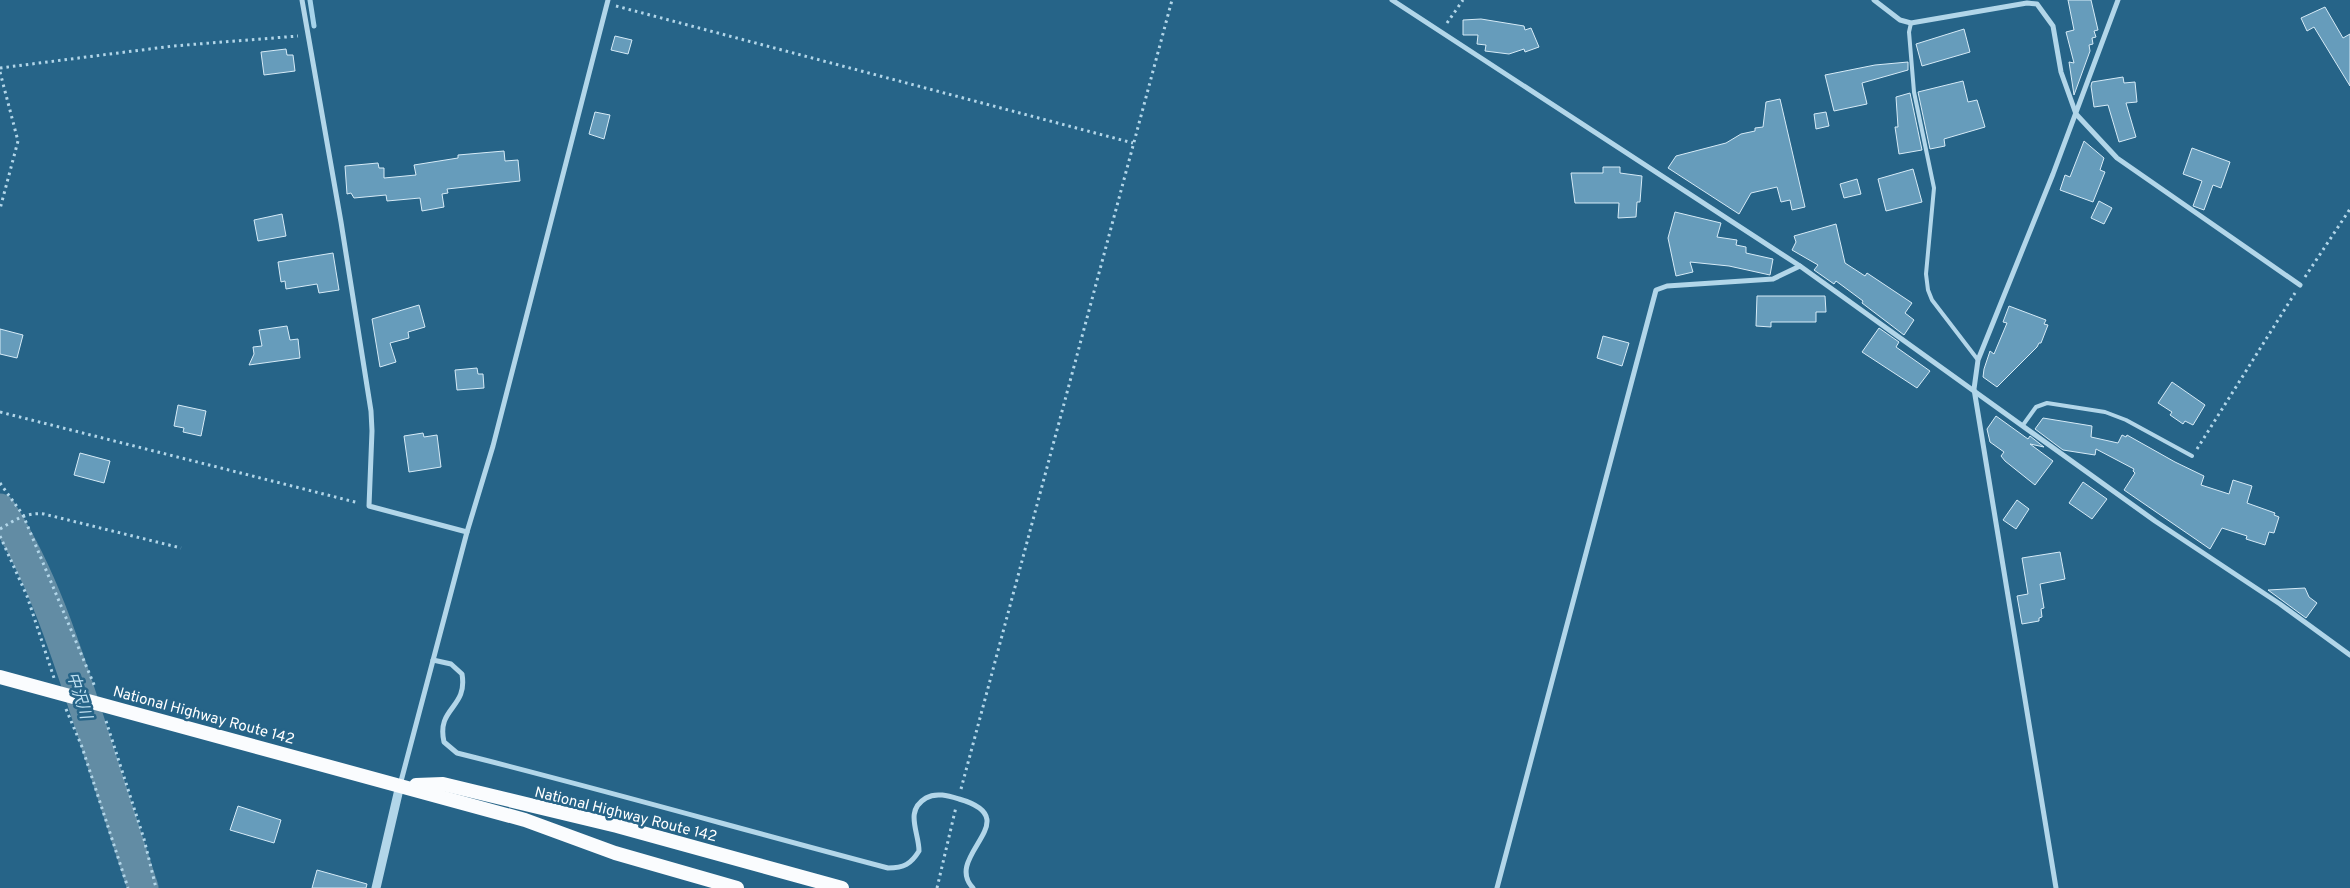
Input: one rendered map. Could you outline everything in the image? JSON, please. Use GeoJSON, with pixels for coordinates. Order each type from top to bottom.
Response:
{"type":"FeatureCollection","features":[{"type":"Feature","properties":{"kind":"highway","name":"National Highway Route 142"},"geometry":{"type":"LineString","coordinates":[[0,677],[525,820],[615,853],[737,888]]}},
{"type":"Feature","properties":{"kind":"highway","name":"National Highway Route 142"},"geometry":{"type":"LineString","coordinates":[[400,785],[442,784],[617,826],[842,888]]}},
{"type":"Feature","properties":{"kind":"street"},"geometry":{"type":"LineString","coordinates":[[302,0],[342,222],[371,411],[372,439],[369,506],[467,532]]}},
{"type":"Feature","properties":{"kind":"street"},"geometry":{"type":"LineString","coordinates":[[1392,0],[1800,266],[1974,389],[2155,522],[2280,604],[2350,655]]}},
{"type":"Feature","properties":{"kind":"street"},"geometry":{"type":"LineString","coordinates":[[1874,0],[1900,20],[1911,23],[2027,3],[2037,4],[2053,26],[2061,72],[2076,114],[2116,158],[2300,285]]}},
{"type":"Feature","properties":{"kind":"street"},"geometry":{"type":"LineString","coordinates":[[2056,888],[1974,389],[1978,360],[2076,114],[2118,0]]}},
{"type":"Feature","properties":{"kind":"street"},"geometry":{"type":"LineString","coordinates":[[376,888],[400,785],[467,532],[493,446],[608,2]]}},
{"type":"Feature","properties":{"kind":"street"},"geometry":{"type":"LineString","coordinates":[[1497,888],[1656,290],[1667,286],[1773,279],[1800,266]]}},
{"type":"Feature","properties":{"kind":"street"},"geometry":{"type":"LineString","coordinates":[[433,660],[451,664],[462,674],[463,692],[456,705],[444,718],[442,725],[444,742],[457,753],[824,851],[888,868],[909,864],[919,851],[919,841],[913,823],[917,805],[932,795],[958,799],[974,804],[986,818],[985,836],[966,862],[966,878],[973,888]]}},
{"type":"Feature","properties":{"kind":"lane"},"geometry":{"type":"LineString","coordinates":[[1911,23],[1908,32],[1914,92],[1934,188],[1926,274],[1928,290],[1932,300],[1978,360]]}},
{"type":"Feature","properties":{"kind":"lane"},"geometry":{"type":"LineString","coordinates":[[2023,425],[2036,407],[2047,403],[2105,412],[2126,420],[2192,456]]}},
{"type":"Feature","properties":{"kind":"path"},"geometry":{"type":"LineString","coordinates":[[937,888],[958,799],[1172,0]]}},
{"type":"Feature","properties":{"kind":"path"},"geometry":{"type":"LineString","coordinates":[[1440,32],[1463,0]]}},
{"type":"Feature","properties":{"kind":"path"},"geometry":{"type":"LineString","coordinates":[[608,2],[1133,143]]}},
{"type":"Feature","properties":{"kind":"path"},"geometry":{"type":"LineString","coordinates":[[0,68],[154,48],[309,35]]}},
{"type":"Feature","properties":{"kind":"path"},"geometry":{"type":"LineString","coordinates":[[0,72],[18,141],[0,209]]}},
{"type":"Feature","properties":{"kind":"path"},"geometry":{"type":"LineString","coordinates":[[2192,456],[2350,209]]}},
{"type":"Feature","properties":{"kind":"path"},"geometry":{"type":"LineString","coordinates":[[0,412],[369,506]]}},
{"type":"Feature","properties":{"kind":"path"},"geometry":{"type":"LineString","coordinates":[[0,483],[22,515],[99,703],[144,839],[156,888]]}},
{"type":"Feature","properties":{"kind":"path"},"geometry":{"type":"LineString","coordinates":[[1,529],[22,515],[31,513],[58,517],[181,548]]}},
{"type":"Feature","properties":{"kind":"path"},"geometry":{"type":"LineString","coordinates":[[0,536],[27,596],[82,746],[128,888]]}},
{"type":"Feature","properties":{"kind":"building"},"geometry":{"type":"Polygon","coordinates":[[[2068,0],[2091,0],[2098,30],[2094,31],[2096,37],[2092,38],[2093,44],[2089,45],[2090,51],[2074,95],[2069,62],[2074,63],[2066,32],[2074,30],[2068,0]]]}},
{"type":"Feature","properties":{"kind":"building"},"geometry":{"type":"Polygon","coordinates":[[[2325,7],[2343,38],[2350,34],[2350,86],[2314,27],[2307,31],[2301,18],[2325,7]]]}},
{"type":"Feature","properties":{"kind":"building"},"geometry":{"type":"Polygon","coordinates":[[[1481,19],[1524,26],[1525,30],[1531,28],[1539,47],[1525,52],[1524,49],[1509,54],[1485,51],[1486,45],[1477,44],[1478,35],[1463,35],[1463,20],[1481,19]]]}},
{"type":"Feature","properties":{"kind":"building"},"geometry":{"type":"Polygon","coordinates":[[[1964,29],[1970,52],[1922,66],[1916,44],[1964,29]]]}},
{"type":"Feature","properties":{"kind":"building"},"geometry":{"type":"Polygon","coordinates":[[[615,36],[632,40],[628,54],[611,50],[615,36]]]}},
{"type":"Feature","properties":{"kind":"building"},"geometry":{"type":"Polygon","coordinates":[[[286,49],[287,55],[293,55],[295,71],[264,75],[261,52],[286,49]]]}},
{"type":"Feature","properties":{"kind":"building"},"geometry":{"type":"Polygon","coordinates":[[[1908,62],[1908,70],[1862,83],[1867,104],[1834,111],[1825,75],[1875,65],[1908,62]]]}},
{"type":"Feature","properties":{"kind":"building"},"geometry":{"type":"Polygon","coordinates":[[[2123,77],[2124,83],[2135,82],[2137,102],[2126,103],[2136,137],[2119,142],[2108,105],[2094,107],[2091,86],[2092,82],[2123,77]]]}},
{"type":"Feature","properties":{"kind":"building"},"geometry":{"type":"Polygon","coordinates":[[[1963,81],[1968,102],[1977,100],[1985,127],[1944,139],[1945,146],[1930,149],[1918,92],[1963,81]]]}},
{"type":"Feature","properties":{"kind":"building"},"geometry":{"type":"Polygon","coordinates":[[[1910,93],[1922,150],[1899,154],[1895,127],[1898,127],[1896,97],[1910,93]]]}},
{"type":"Feature","properties":{"kind":"building"},"geometry":{"type":"Polygon","coordinates":[[[1780,99],[1805,207],[1792,210],[1790,200],[1781,202],[1777,187],[1751,193],[1739,214],[1668,168],[1676,156],[1726,143],[1741,134],[1763,127],[1766,102],[1780,99]]]}},
{"type":"Feature","properties":{"kind":"building"},"geometry":{"type":"Polygon","coordinates":[[[595,112],[610,115],[604,139],[589,134],[595,112]]]}},
{"type":"Feature","properties":{"kind":"building"},"geometry":{"type":"Polygon","coordinates":[[[1826,112],[1829,126],[1816,129],[1814,114],[1826,112]]]}},
{"type":"Feature","properties":{"kind":"building"},"geometry":{"type":"Polygon","coordinates":[[[2084,141],[2104,158],[2100,170],[2105,172],[2093,202],[2060,190],[2065,175],[2070,177],[2084,141]]]}},
{"type":"Feature","properties":{"kind":"building"},"geometry":{"type":"Polygon","coordinates":[[[2192,148],[2230,162],[2221,188],[2213,185],[2204,210],[2193,206],[2202,181],[2183,174],[2192,148]]]}},
{"type":"Feature","properties":{"kind":"building"},"geometry":{"type":"Polygon","coordinates":[[[504,151],[505,161],[518,160],[520,181],[447,189],[448,193],[442,194],[444,207],[422,211],[420,198],[387,201],[386,195],[354,198],[351,193],[347,194],[345,166],[378,163],[379,168],[384,168],[384,178],[416,175],[414,165],[458,158],[458,155],[504,151]]]}},
{"type":"Feature","properties":{"kind":"building"},"geometry":{"type":"Polygon","coordinates":[[[1603,167],[1620,167],[1620,173],[1642,176],[1640,202],[1637,202],[1636,217],[1618,218],[1619,203],[1575,203],[1571,173],[1603,173],[1603,167]]]}},
{"type":"Feature","properties":{"kind":"building"},"geometry":{"type":"Polygon","coordinates":[[[1913,169],[1922,202],[1886,211],[1878,179],[1913,169]]]}},
{"type":"Feature","properties":{"kind":"building"},"geometry":{"type":"Polygon","coordinates":[[[1857,179],[1861,194],[1844,198],[1840,184],[1857,179]]]}},
{"type":"Feature","properties":{"kind":"building"},"geometry":{"type":"Polygon","coordinates":[[[2099,201],[2112,208],[2104,224],[2091,218],[2099,201]]]}},
{"type":"Feature","properties":{"kind":"building"},"geometry":{"type":"Polygon","coordinates":[[[1675,212],[1721,223],[1717,237],[1737,240],[1736,245],[1746,247],[1746,253],[1773,259],[1770,275],[1729,266],[1690,262],[1693,272],[1676,276],[1668,238],[1675,212]]]}},
{"type":"Feature","properties":{"kind":"building"},"geometry":{"type":"Polygon","coordinates":[[[282,214],[286,236],[258,241],[254,220],[282,214]]]}},
{"type":"Feature","properties":{"kind":"building"},"geometry":{"type":"Polygon","coordinates":[[[1836,224],[1845,263],[1865,276],[1867,273],[1912,303],[1905,313],[1914,320],[1904,335],[1836,281],[1834,284],[1814,270],[1818,265],[1792,250],[1796,242],[1794,236],[1836,224]]]}},
{"type":"Feature","properties":{"kind":"building"},"geometry":{"type":"Polygon","coordinates":[[[333,253],[339,290],[319,293],[317,284],[286,289],[285,281],[281,282],[278,262],[333,253]]]}},
{"type":"Feature","properties":{"kind":"building"},"geometry":{"type":"Polygon","coordinates":[[[1757,296],[1825,296],[1826,312],[1816,312],[1816,322],[1771,322],[1771,327],[1756,326],[1757,296]]]}},
{"type":"Feature","properties":{"kind":"building"},"geometry":{"type":"Polygon","coordinates":[[[419,305],[425,327],[408,332],[409,338],[390,343],[396,362],[380,367],[372,319],[419,305]]]}},
{"type":"Feature","properties":{"kind":"building"},"geometry":{"type":"Polygon","coordinates":[[[2009,306],[2046,320],[2044,324],[2048,325],[2041,343],[1997,387],[1983,377],[1984,369],[1990,351],[1994,354],[2007,323],[2003,322],[2009,306]]]}},
{"type":"Feature","properties":{"kind":"building"},"geometry":{"type":"Polygon","coordinates":[[[287,326],[290,340],[298,339],[300,358],[249,365],[254,354],[253,347],[262,346],[259,330],[287,326]]]}},
{"type":"Feature","properties":{"kind":"building"},"geometry":{"type":"Polygon","coordinates":[[[1879,328],[1899,342],[1896,347],[1930,371],[1917,388],[1862,352],[1879,328]]]}},
{"type":"Feature","properties":{"kind":"building"},"geometry":{"type":"Polygon","coordinates":[[[0,329],[23,335],[17,358],[0,354],[0,329]]]}},
{"type":"Feature","properties":{"kind":"building"},"geometry":{"type":"Polygon","coordinates":[[[1603,336],[1629,343],[1622,366],[1597,358],[1603,336]]]}},
{"type":"Feature","properties":{"kind":"building"},"geometry":{"type":"Polygon","coordinates":[[[477,368],[478,374],[483,374],[484,388],[457,390],[455,370],[477,368]]]}},
{"type":"Feature","properties":{"kind":"building"},"geometry":{"type":"Polygon","coordinates":[[[2172,382],[2205,405],[2193,425],[2185,421],[2183,424],[2170,415],[2172,412],[2158,403],[2172,382]]]}},
{"type":"Feature","properties":{"kind":"building"},"geometry":{"type":"Polygon","coordinates":[[[178,405],[206,411],[201,436],[183,432],[184,428],[174,426],[178,405]]]}},
{"type":"Feature","properties":{"kind":"building"},"geometry":{"type":"Polygon","coordinates":[[[1996,416],[2028,439],[2030,436],[2044,447],[2030,444],[2053,461],[2035,485],[2005,461],[2001,456],[2004,452],[1990,442],[1987,429],[1996,416]]]}},
{"type":"Feature","properties":{"kind":"building"},"geometry":{"type":"Polygon","coordinates":[[[2043,418],[2092,426],[2091,437],[2118,443],[2122,435],[2126,437],[2127,435],[2204,476],[2201,485],[2229,494],[2233,480],[2252,486],[2247,503],[2275,513],[2274,515],[2279,517],[2274,533],[2269,532],[2265,545],[2246,539],[2247,536],[2222,528],[2210,549],[2124,490],[2135,473],[2134,469],[2096,449],[2095,455],[2063,450],[2035,429],[2043,418]]]}},
{"type":"Feature","properties":{"kind":"building"},"geometry":{"type":"Polygon","coordinates":[[[423,433],[424,437],[437,435],[441,467],[409,472],[404,436],[423,433]]]}},
{"type":"Feature","properties":{"kind":"building"},"geometry":{"type":"Polygon","coordinates":[[[80,453],[110,461],[104,483],[74,475],[80,453]]]}},
{"type":"Feature","properties":{"kind":"building"},"geometry":{"type":"Polygon","coordinates":[[[2083,482],[2107,499],[2092,519],[2069,503],[2083,482]]]}},
{"type":"Feature","properties":{"kind":"building"},"geometry":{"type":"Polygon","coordinates":[[[2017,500],[2029,509],[2016,529],[2003,520],[2017,500]]]}},
{"type":"Feature","properties":{"kind":"building"},"geometry":{"type":"Polygon","coordinates":[[[2060,552],[2065,579],[2040,584],[2044,608],[2041,609],[2042,617],[2039,618],[2039,621],[2022,624],[2017,596],[2028,594],[2022,558],[2060,552]]]}},
{"type":"Feature","properties":{"kind":"building"},"geometry":{"type":"Polygon","coordinates":[[[2305,588],[2309,597],[2317,603],[2306,618],[2268,590],[2305,588]]]}},
{"type":"Feature","properties":{"kind":"building"},"geometry":{"type":"Polygon","coordinates":[[[238,806],[281,820],[274,843],[230,830],[238,806]]]}},
{"type":"Feature","properties":{"kind":"building"},"geometry":{"type":"Polygon","coordinates":[[[317,870],[367,884],[366,888],[312,888],[317,870]]]}},
{"type":"Feature","properties":{"kind":"waterway"},"geometry":{"type":"LineString","coordinates":[[310,0],[314,26]]}},
{"type":"Feature","properties":{"kind":"waterway","name":"中沢川"},"geometry":{"type":"LineString","coordinates":[[0,509],[28,558],[51,610],[143,888]]}}]}
